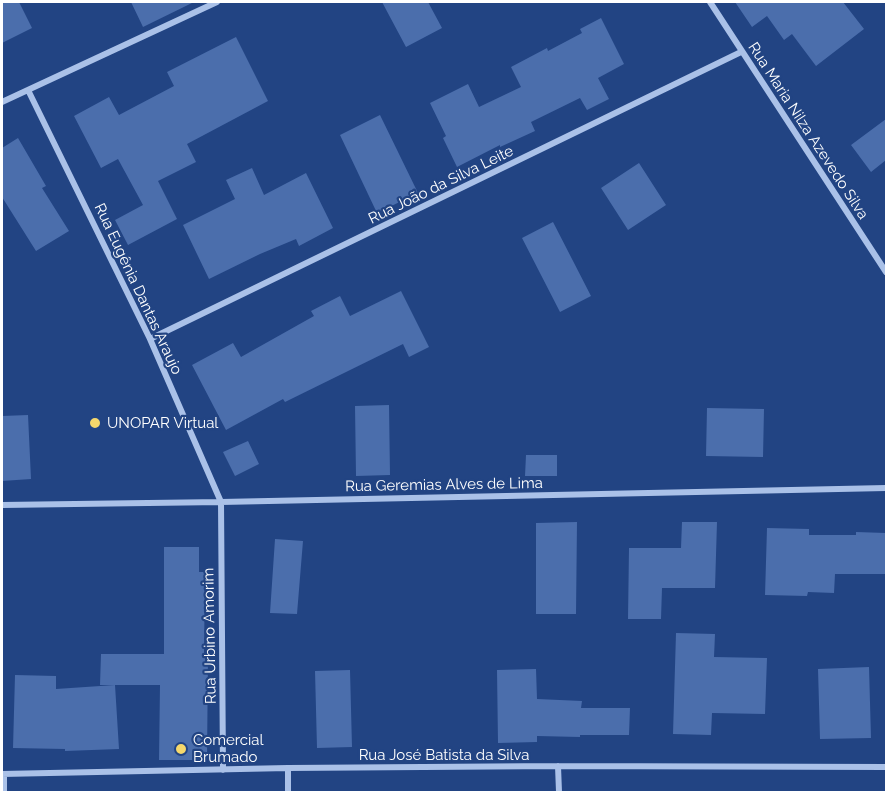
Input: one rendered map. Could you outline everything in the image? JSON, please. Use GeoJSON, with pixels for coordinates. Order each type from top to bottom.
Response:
{"type":"FeatureCollection","features":[{"type":"Feature","properties":{"kind":"street"},"geometry":{"type":"LineString","coordinates":[[2,102],[217,2]]}},
{"type":"Feature","properties":{"kind":"street","name":"Rua Maria Nilza Azevedo Silva"},"geometry":{"type":"LineString","coordinates":[[710,2],[886,272]]}},
{"type":"Feature","properties":{"kind":"street","name":"Rua João da Silva Leite"},"geometry":{"type":"LineString","coordinates":[[150,339],[741,52]]}},
{"type":"Feature","properties":{"kind":"street","name":"Rua Eugênia Dantas Araujo"},"geometry":{"type":"LineString","coordinates":[[28,90],[150,339],[221,502]]}},
{"type":"Feature","properties":{"kind":"street","name":"Rua Geremias Alves de Lima"},"geometry":{"type":"LineString","coordinates":[[2,505],[886,488]]}},
{"type":"Feature","properties":{"kind":"street","name":"Rua Urbino Amorim"},"geometry":{"type":"LineString","coordinates":[[221,502],[223,770]]}},
{"type":"Feature","properties":{"kind":"street"},"geometry":{"type":"LineString","coordinates":[[558,766],[559,792]]}},
{"type":"Feature","properties":{"kind":"street","name":"Rua José Batista da Silva"},"geometry":{"type":"LineString","coordinates":[[3,774],[288,768],[886,767]]}},
{"type":"Feature","properties":{"kind":"street"},"geometry":{"type":"LineString","coordinates":[[288,768],[288,792]]}},
{"type":"Feature","properties":{"kind":"street"},"geometry":{"type":"LineString","coordinates":[[3,774],[4,792]]}},
{"type":"Feature","properties":{"kind":"building"},"geometry":{"type":"Polygon","coordinates":[[[2,2],[19,2],[32,28],[2,43],[2,2]]]}},
{"type":"Feature","properties":{"kind":"building"},"geometry":{"type":"Polygon","coordinates":[[[131,2],[194,2],[143,27],[131,2]]]}},
{"type":"Feature","properties":{"kind":"building"},"geometry":{"type":"Polygon","coordinates":[[[382,2],[428,2],[442,28],[406,47],[382,2]]]}},
{"type":"Feature","properties":{"kind":"building"},"geometry":{"type":"Polygon","coordinates":[[[735,2],[843,2],[864,29],[816,66],[792,34],[784,40],[767,16],[752,27],[735,2]]]}},
{"type":"Feature","properties":{"kind":"building"},"geometry":{"type":"Polygon","coordinates":[[[601,18],[624,64],[598,78],[609,99],[587,110],[580,98],[531,122],[535,131],[500,147],[500,145],[457,167],[443,138],[446,136],[430,103],[468,84],[479,107],[521,87],[511,67],[582,33],[580,29],[601,18]]]}},
{"type":"Feature","properties":{"kind":"building"},"geometry":{"type":"Polygon","coordinates":[[[236,37],[268,101],[187,144],[196,162],[158,181],[177,219],[128,245],[115,220],[143,205],[118,159],[101,168],[74,116],[109,97],[119,115],[174,86],[167,72],[236,37]]]}},
{"type":"Feature","properties":{"kind":"building"},"geometry":{"type":"Polygon","coordinates":[[[380,115],[418,193],[377,213],[340,135],[380,115]]]}},
{"type":"Feature","properties":{"kind":"building"},"geometry":{"type":"Polygon","coordinates":[[[886,119],[886,160],[871,172],[851,145],[886,119]]]}},
{"type":"Feature","properties":{"kind":"building"},"geometry":{"type":"Polygon","coordinates":[[[18,138],[46,186],[42,188],[69,231],[36,251],[2,197],[2,148],[18,138]]]}},
{"type":"Feature","properties":{"kind":"building"},"geometry":{"type":"Polygon","coordinates":[[[639,163],[666,205],[628,230],[601,188],[639,163]]]}},
{"type":"Feature","properties":{"kind":"building"},"geometry":{"type":"Polygon","coordinates":[[[252,168],[264,195],[306,173],[333,228],[299,246],[296,239],[209,279],[183,225],[235,199],[226,180],[252,168]]]}},
{"type":"Feature","properties":{"kind":"building"},"geometry":{"type":"Polygon","coordinates":[[[553,222],[591,296],[560,312],[522,238],[553,222]]]}},
{"type":"Feature","properties":{"kind":"building"},"geometry":{"type":"Polygon","coordinates":[[[401,291],[429,347],[409,357],[403,344],[285,402],[283,399],[226,430],[192,365],[233,343],[241,357],[314,316],[311,311],[340,296],[350,316],[401,291]]]}},
{"type":"Feature","properties":{"kind":"building"},"geometry":{"type":"Polygon","coordinates":[[[389,405],[390,475],[356,476],[355,406],[389,405]]]}},
{"type":"Feature","properties":{"kind":"building"},"geometry":{"type":"Polygon","coordinates":[[[707,408],[764,409],[763,457],[706,456],[707,408]]]}},
{"type":"Feature","properties":{"kind":"building"},"geometry":{"type":"Polygon","coordinates":[[[28,415],[31,479],[2,481],[2,416],[28,415]]]}},
{"type":"Feature","properties":{"kind":"building"},"geometry":{"type":"Polygon","coordinates":[[[248,441],[259,464],[235,476],[223,452],[248,441]]]}},
{"type":"Feature","properties":{"kind":"building"},"geometry":{"type":"Polygon","coordinates":[[[526,455],[557,455],[557,476],[525,476],[526,455]]]}},
{"type":"Feature","properties":{"kind":"building"},"geometry":{"type":"Polygon","coordinates":[[[577,522],[576,614],[536,614],[536,523],[577,522]]]}},
{"type":"Feature","properties":{"kind":"building"},"geometry":{"type":"Polygon","coordinates":[[[682,522],[717,522],[715,588],[662,588],[661,619],[628,619],[629,548],[681,548],[682,522]]]}},
{"type":"Feature","properties":{"kind":"building"},"geometry":{"type":"Polygon","coordinates":[[[767,528],[809,529],[809,535],[886,533],[886,574],[835,574],[834,593],[808,592],[807,596],[765,595],[767,528]]]}},
{"type":"Feature","properties":{"kind":"building"},"geometry":{"type":"Polygon","coordinates":[[[275,539],[303,541],[297,614],[270,613],[275,539]]]}},
{"type":"Feature","properties":{"kind":"building"},"geometry":{"type":"Polygon","coordinates":[[[164,547],[199,547],[199,572],[205,572],[204,654],[208,654],[207,760],[159,760],[160,685],[100,685],[101,654],[164,654],[164,547]]]}},
{"type":"Feature","properties":{"kind":"building"},"geometry":{"type":"Polygon","coordinates":[[[676,633],[715,634],[714,657],[767,658],[765,714],[712,713],[711,735],[673,734],[676,633]]]}},
{"type":"Feature","properties":{"kind":"building"},"geometry":{"type":"Polygon","coordinates":[[[869,667],[871,738],[820,739],[818,669],[869,667]]]}},
{"type":"Feature","properties":{"kind":"building"},"geometry":{"type":"Polygon","coordinates":[[[536,669],[537,699],[582,701],[581,708],[630,708],[629,735],[537,736],[537,742],[498,743],[497,670],[536,669]]]}},
{"type":"Feature","properties":{"kind":"building"},"geometry":{"type":"Polygon","coordinates":[[[350,670],[352,747],[317,748],[315,671],[350,670]]]}},
{"type":"Feature","properties":{"kind":"building"},"geometry":{"type":"Polygon","coordinates":[[[15,675],[56,676],[56,689],[115,685],[119,749],[65,751],[65,749],[13,748],[15,675]]]}},
{"type":"Feature","properties":{"kind":"place","name":"UNOPAR Virtual"},"geometry":{"type":"Point","coordinates":[95,423]}},
{"type":"Feature","properties":{"kind":"place","name":"Comercial Brumado"},"geometry":{"type":"Point","coordinates":[181,749]}}]}
